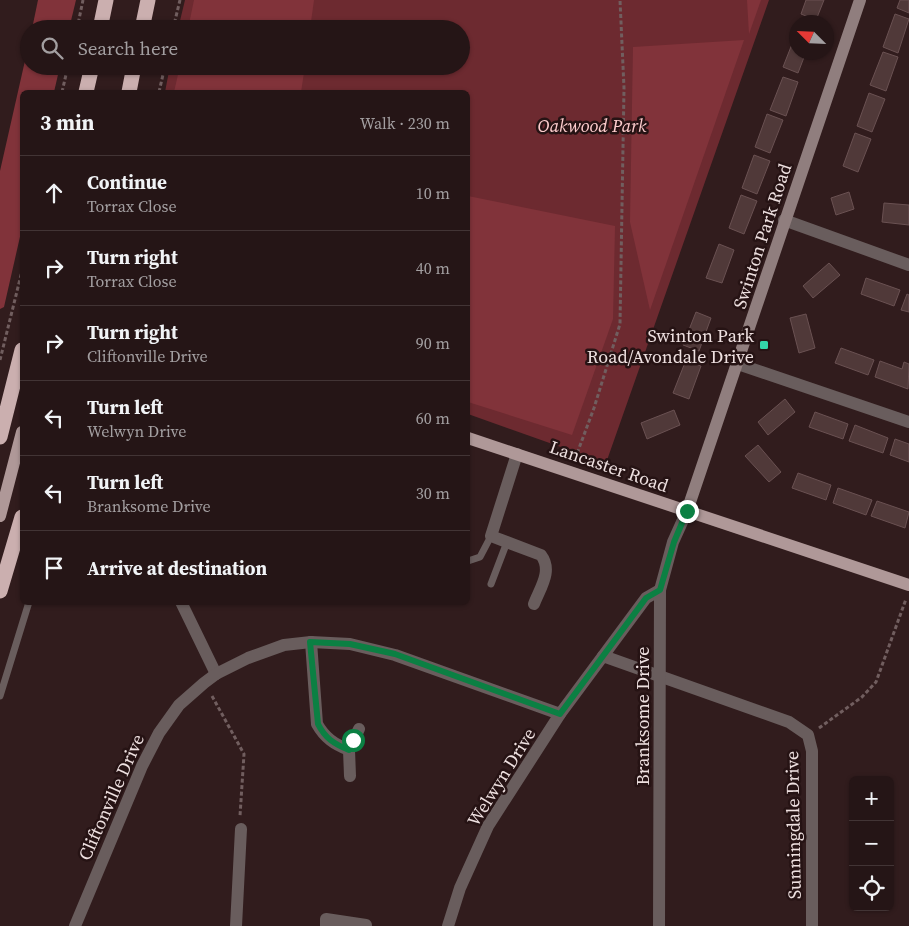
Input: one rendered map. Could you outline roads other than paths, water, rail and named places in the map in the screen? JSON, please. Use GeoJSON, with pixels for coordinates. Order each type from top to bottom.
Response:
{"type":"FeatureCollection","features":[{"type":"Feature","properties":{"kind":"highway"},"geometry":{"type":"LineString","coordinates":[[102,20],[106,0]]}},
{"type":"Feature","properties":{"kind":"highway"},"geometry":{"type":"LineString","coordinates":[[144,20],[148,0]]}},
{"type":"Feature","properties":{"kind":"highway"},"geometry":{"type":"LineString","coordinates":[[86,90],[90,75]]}},
{"type":"Feature","properties":{"kind":"highway"},"geometry":{"type":"LineString","coordinates":[[129,90],[132,75]]}},
{"type":"Feature","properties":{"kind":"highway"},"geometry":{"type":"LineString","coordinates":[[0,437],[20,358]]}},
{"type":"Feature","properties":{"kind":"highway"},"geometry":{"type":"LineString","coordinates":[[0,591],[20,524]]}},
{"type":"Feature","properties":{"kind":"main road","name":"Lancaster Road"},"geometry":{"type":"LineString","coordinates":[[470,439],[909,585]]}},
{"type":"Feature","properties":{"kind":"main road"},"geometry":{"type":"LineString","coordinates":[[0,516],[20,440]]}},
{"type":"Feature","properties":{"kind":"street","name":"Swinton Park Road"},"geometry":{"type":"LineString","coordinates":[[687,511],[860,0]]}},
{"type":"Feature","properties":{"kind":"street"},"geometry":{"type":"LineString","coordinates":[[784,220],[909,265]]}},
{"type":"Feature","properties":{"kind":"street"},"geometry":{"type":"LineString","coordinates":[[738,364],[909,422]]}},
{"type":"Feature","properties":{"kind":"street"},"geometry":{"type":"LineString","coordinates":[[517,454],[491,536],[541,556],[546,562],[547,572],[534,604]]}},
{"type":"Feature","properties":{"kind":"street","name":"Branksome Drive"},"geometry":{"type":"LineString","coordinates":[[659,926],[660,590],[674,542],[687,511]]}},
{"type":"Feature","properties":{"kind":"street","name":"Welwyn Drive"},"geometry":{"type":"LineString","coordinates":[[448,926],[460,888],[488,826],[560,714],[602,656],[646,598],[660,590]]}},
{"type":"Feature","properties":{"kind":"street"},"geometry":{"type":"LineString","coordinates":[[183,605],[216,674]]}},
{"type":"Feature","properties":{"kind":"street"},"geometry":{"type":"LineString","coordinates":[[310,642],[318,724],[323,733],[333,743],[349,750]]}},
{"type":"Feature","properties":{"kind":"street","name":"Cliftonville Drive"},"geometry":{"type":"LineString","coordinates":[[75,926],[142,766],[159,733],[179,705],[204,683],[216,674],[248,658],[284,645],[310,642],[350,644],[395,654],[560,714]]}},
{"type":"Feature","properties":{"kind":"street","name":"Sunningdale Drive"},"geometry":{"type":"LineString","coordinates":[[602,656],[789,722],[808,735],[812,751],[812,926]]}},
{"type":"Feature","properties":{"kind":"street"},"geometry":{"type":"LineString","coordinates":[[350,776],[349,750],[359,729]]}},
{"type":"Feature","properties":{"kind":"street"},"geometry":{"type":"LineString","coordinates":[[236,926],[242,829]]}},
{"type":"Feature","properties":{"kind":"street"},"geometry":{"type":"LineString","coordinates":[[326,926],[326,919],[366,925]]}},
{"type":"Feature","properties":{"kind":"lane"},"geometry":{"type":"LineString","coordinates":[[470,560],[480,557],[491,536]]}},
{"type":"Feature","properties":{"kind":"lane"},"geometry":{"type":"LineString","coordinates":[[491,584],[507,542]]}},
{"type":"Feature","properties":{"kind":"lane"},"geometry":{"type":"LineString","coordinates":[[0,696],[28,605]]}},
{"type":"Feature","properties":{"kind":"place","name":"Swinton Park Road/Avondale Drive"},"geometry":{"type":"Point","coordinates":[764,345]}},
{"type":"Feature","properties":{"kind":"park label","name":"Oakwood Park"},"geometry":{"type":"Point","coordinates":[592,125]}}]}
